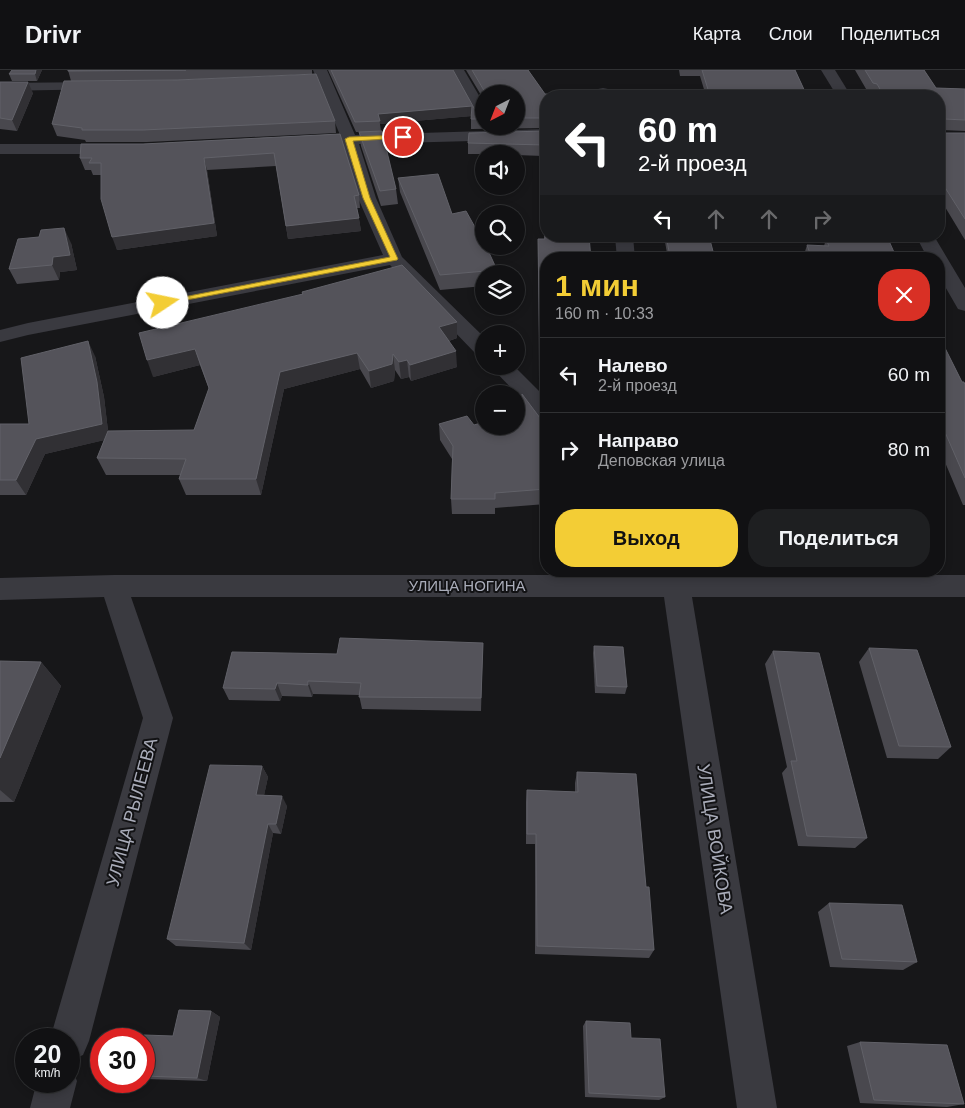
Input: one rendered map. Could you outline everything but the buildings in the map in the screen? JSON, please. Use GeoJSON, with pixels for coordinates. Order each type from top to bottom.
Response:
{"type":"FeatureCollection","features":[{"type":"Feature","properties":{"kind":"street"},"geometry":{"type":"LineString","coordinates":[[458,70],[475,101]]}},
{"type":"Feature","properties":{"kind":"street"},"geometry":{"type":"LineString","coordinates":[[828,70],[840,90]]}},
{"type":"Feature","properties":{"kind":"street"},"geometry":{"type":"LineString","coordinates":[[305,80],[322,75],[349,139],[367,198],[394,259],[475,339]]}},
{"type":"Feature","properties":{"kind":"street"},"geometry":{"type":"LineString","coordinates":[[0,87],[120,86]]}},
{"type":"Feature","properties":{"kind":"street"},"geometry":{"type":"LineString","coordinates":[[291,142],[475,131]]}},
{"type":"Feature","properties":{"kind":"street"},"geometry":{"type":"LineString","coordinates":[[525,132],[540,134]]}},
{"type":"Feature","properties":{"kind":"street"},"geometry":{"type":"LineString","coordinates":[[0,149],[138,149]]}},
{"type":"Feature","properties":{"kind":"street"},"geometry":{"type":"LineString","coordinates":[[0,336],[394,259]]}},
{"type":"Feature","properties":{"kind":"street"},"geometry":{"type":"LineString","coordinates":[[945,271],[965,305]]}},
{"type":"Feature","properties":{"kind":"street"},"geometry":{"type":"LineString","coordinates":[[510,375],[540,405]]}},
{"type":"Feature","properties":{"kind":"street","name":"УЛИЦА НОГИНА"},"geometry":{"type":"LineString","coordinates":[[0,589],[674,579],[965,586]]}},
{"type":"Feature","properties":{"kind":"street","name":"УЛИЦА ВОЙКОВА"},"geometry":{"type":"LineString","coordinates":[[674,579],[757,1108]]}},
{"type":"Feature","properties":{"kind":"street","name":"УЛИЦА РЫЛЕЕВА"},"geometry":{"type":"LineString","coordinates":[[72,1028],[158,718],[114,586]]}},
{"type":"Feature","properties":{"kind":"street"},"geometry":{"type":"LineString","coordinates":[[50,1108],[54,1093]]}},
{"type":"Feature","properties":{"kind":"route"},"geometry":{"type":"LineString","coordinates":[[163,303],[394,259],[367,198],[349,139],[403,137]]}}]}
